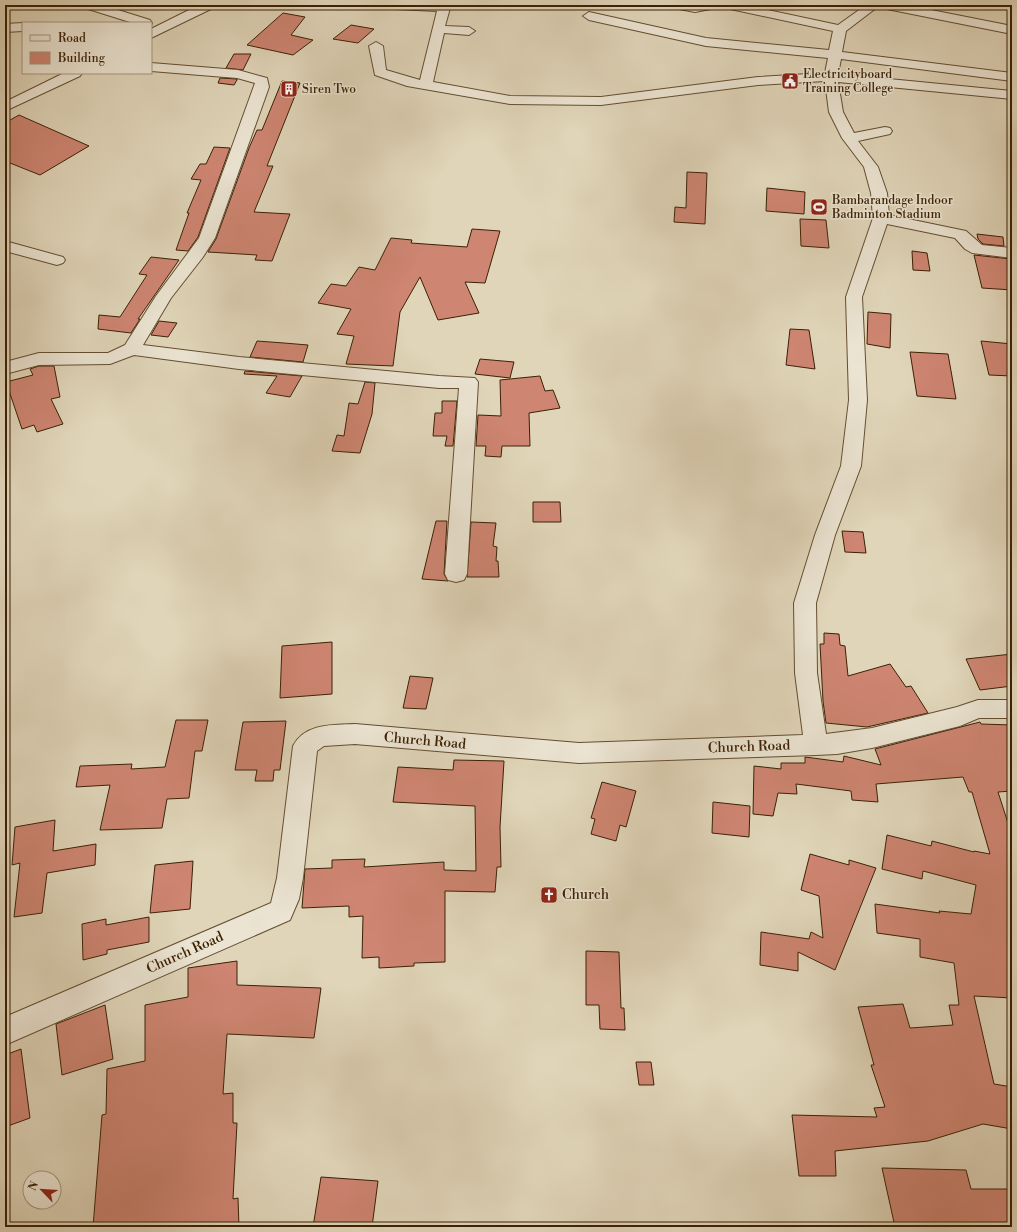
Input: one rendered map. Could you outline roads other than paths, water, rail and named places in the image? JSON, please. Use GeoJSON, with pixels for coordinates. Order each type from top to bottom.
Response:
{"type":"FeatureCollection","features":[{"type":"Feature","properties":{"kind":"street"},"geometry":{"type":"LineString","coordinates":[[89,5],[143,22]]}},
{"type":"Feature","properties":{"kind":"street"},"geometry":{"type":"LineString","coordinates":[[152,33],[209,5]]}},
{"type":"Feature","properties":{"kind":"street"},"geometry":{"type":"LineString","coordinates":[[396,5],[444,8],[426,85]]}},
{"type":"Feature","properties":{"kind":"street"},"geometry":{"type":"LineString","coordinates":[[678,5],[695,8],[716,5]]}},
{"type":"Feature","properties":{"kind":"street"},"geometry":{"type":"LineString","coordinates":[[726,5],[840,29]]}},
{"type":"Feature","properties":{"kind":"street"},"geometry":{"type":"LineString","coordinates":[[816,745],[806,673],[805,603],[825,535],[851,466],[858,400],[854,297],[881,218],[879,192],[871,167],[849,138],[836,112],[831,77],[840,29],[874,5]]}},
{"type":"Feature","properties":{"kind":"street"},"geometry":{"type":"LineString","coordinates":[[887,5],[1012,30]]}},
{"type":"Feature","properties":{"kind":"street"},"geometry":{"type":"LineString","coordinates":[[589,16],[706,42],[835,54],[1012,77]]}},
{"type":"Feature","properties":{"kind":"street"},"geometry":{"type":"LineString","coordinates":[[152,23],[174,22]]}},
{"type":"Feature","properties":{"kind":"street"},"geometry":{"type":"LineString","coordinates":[[5,28],[22,27]]}},
{"type":"Feature","properties":{"kind":"street"},"geometry":{"type":"LineString","coordinates":[[438,29],[469,31]]}},
{"type":"Feature","properties":{"kind":"street"},"geometry":{"type":"LineString","coordinates":[[376,46],[380,72],[408,82],[510,100],[601,100],[758,81],[831,77],[1012,95]]}},
{"type":"Feature","properties":{"kind":"street"},"geometry":{"type":"LineString","coordinates":[[132,349],[164,296],[198,254],[207,238],[262,88],[262,81],[238,74],[152,67]]}},
{"type":"Feature","properties":{"kind":"street"},"geometry":{"type":"LineString","coordinates":[[5,107],[73,74]]}},
{"type":"Feature","properties":{"kind":"street"},"geometry":{"type":"LineString","coordinates":[[849,138],[885,131]]}},
{"type":"Feature","properties":{"kind":"street"},"geometry":{"type":"LineString","coordinates":[[881,218],[960,234],[971,246],[978,250],[1012,253]]}},
{"type":"Feature","properties":{"kind":"street"},"geometry":{"type":"LineString","coordinates":[[5,246],[57,260]]}},
{"type":"Feature","properties":{"kind":"street"},"geometry":{"type":"LineString","coordinates":[[5,368],[39,359],[110,358],[132,349],[240,363],[439,382],[469,382],[456,574]]}},
{"type":"Feature","properties":{"kind":"street","name":"Church Road"},"geometry":{"type":"LineString","coordinates":[[5,1031],[281,911],[286,899],[290,878],[305,746],[319,736],[355,734],[579,753],[816,745],[837,744],[872,738],[960,716],[978,709],[1012,709]]}},
{"type":"Feature","properties":{"kind":"place","name":"Electricityboard Training College"},"geometry":{"type":"Point","coordinates":[790,81]}},
{"type":"Feature","properties":{"kind":"place","name":"Siren Two"},"geometry":{"type":"Point","coordinates":[289,89]}},
{"type":"Feature","properties":{"kind":"place","name":"Bambarandage Indoor Badminton Stadium"},"geometry":{"type":"Point","coordinates":[819,207]}},
{"type":"Feature","properties":{"kind":"place","name":"Church"},"geometry":{"type":"Point","coordinates":[549,895]}}]}
